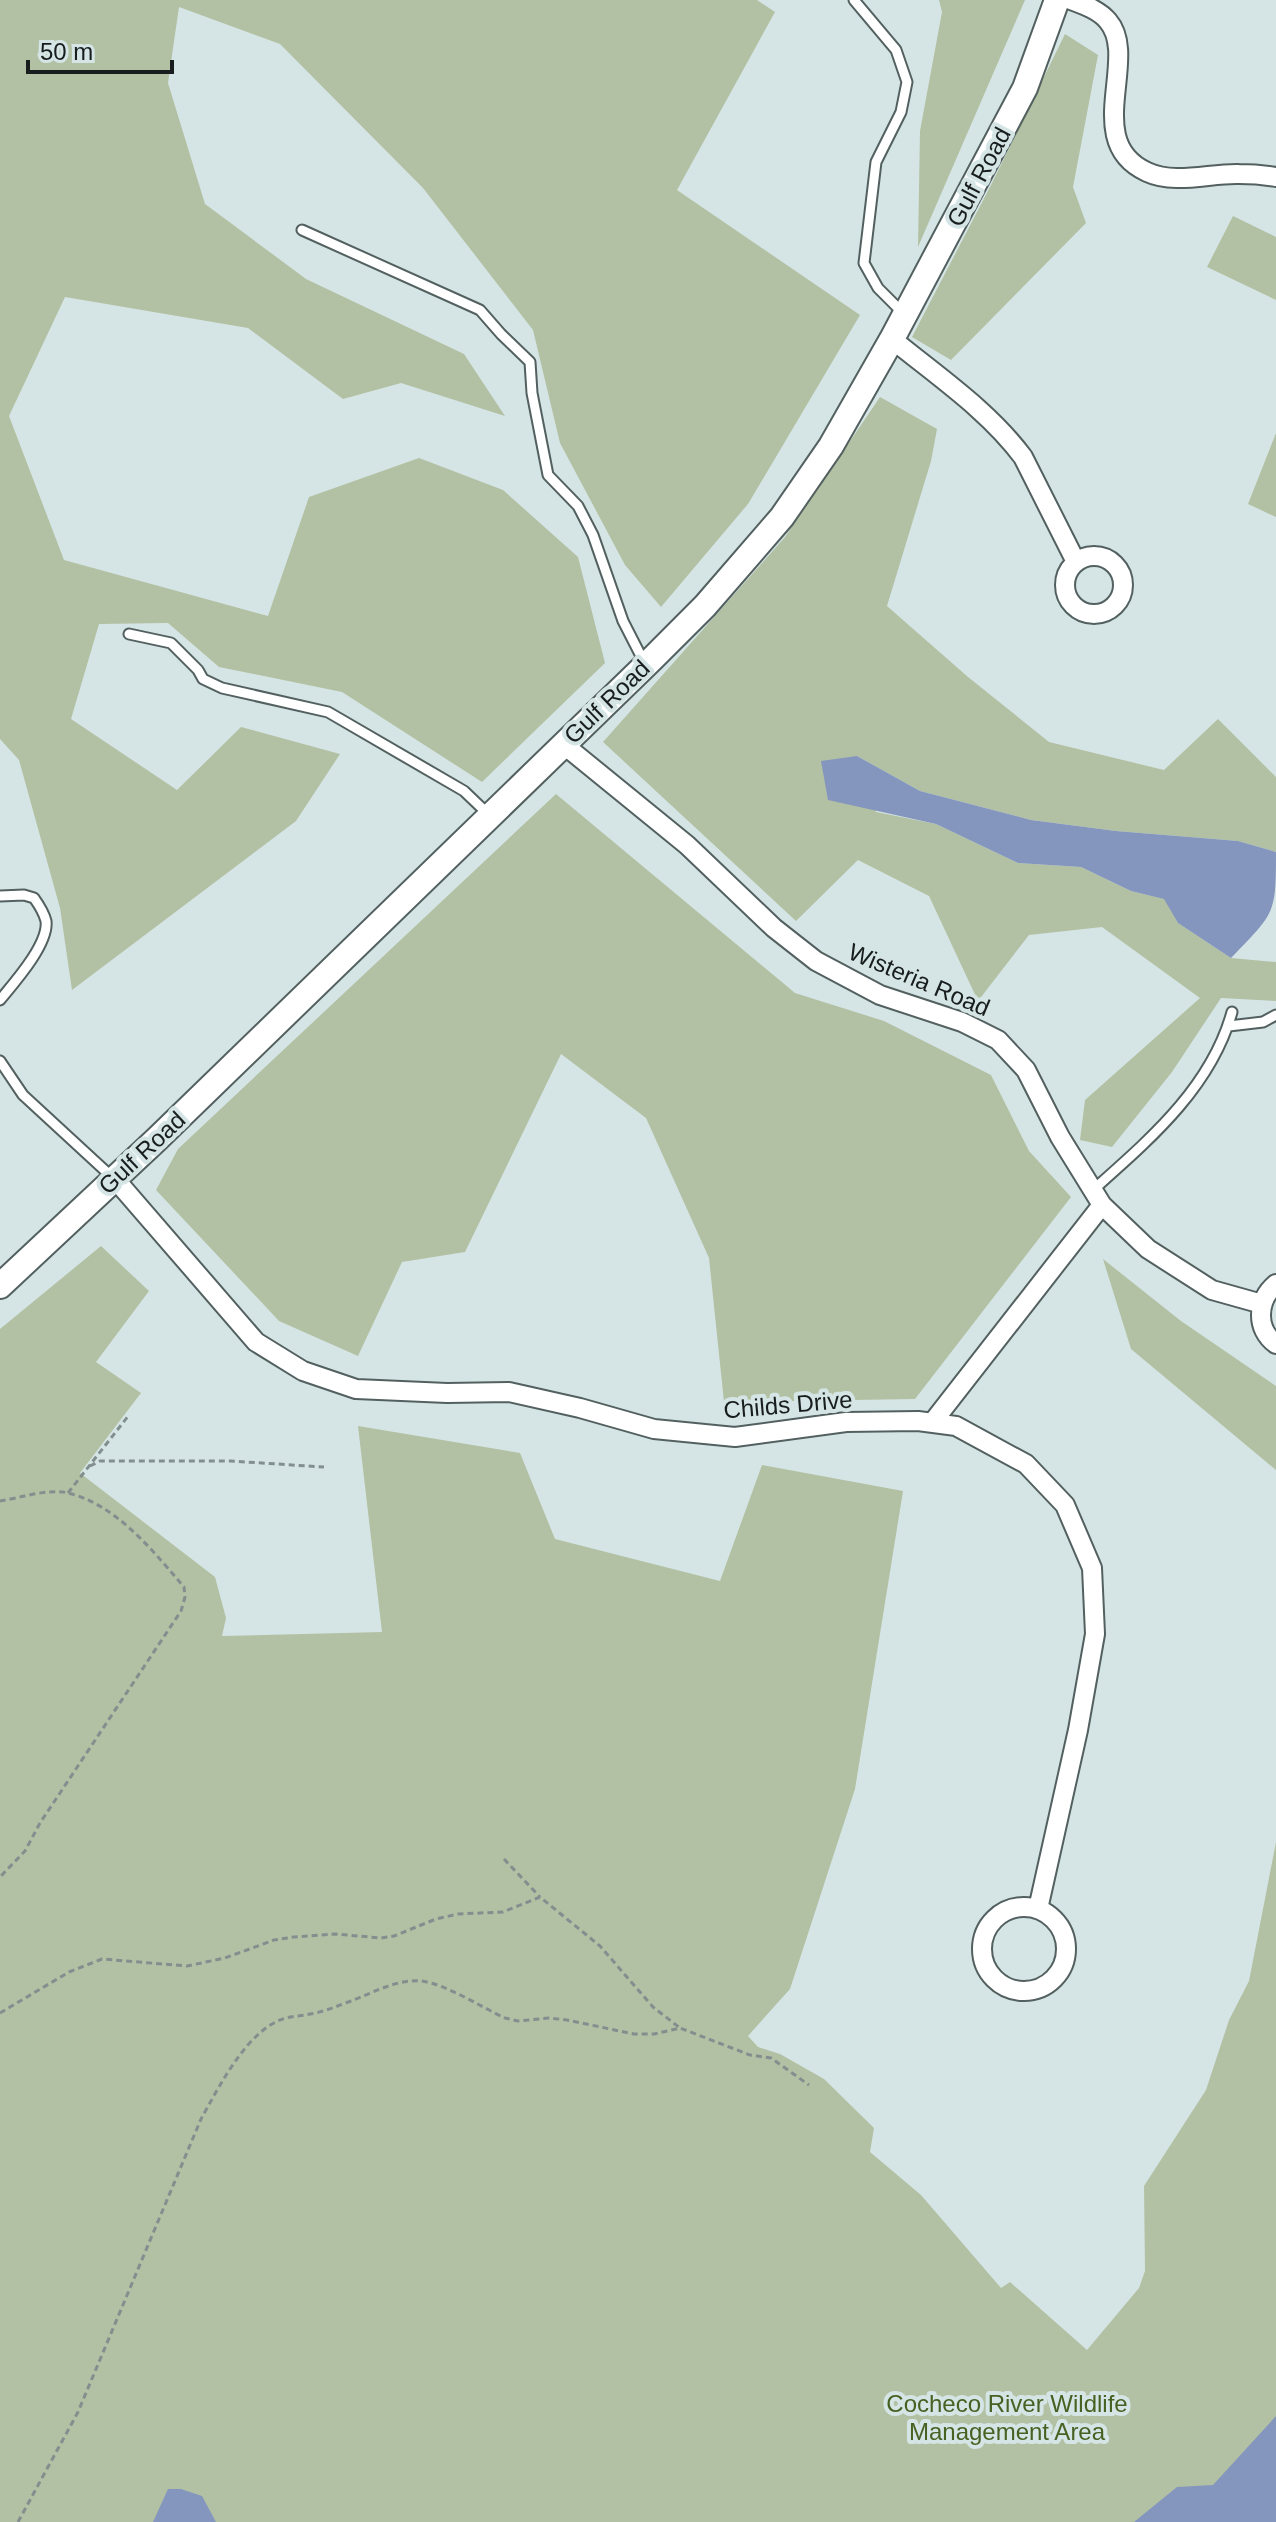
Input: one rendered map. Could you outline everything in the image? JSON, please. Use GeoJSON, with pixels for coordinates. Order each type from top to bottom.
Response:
{"type":"FeatureCollection","features":[{"type":"Feature","properties":{"kind":"street","name":"Gulf Road"},"geometry":{"type":"LineString","coordinates":[[0,1286],[115,1179],[705,606],[782,517],[831,446],[905,316],[1025,88],[1057,0]]}},
{"type":"Feature","properties":{"kind":"street"},"geometry":{"type":"LineString","coordinates":[[1071,0],[1092,8],[1108,21],[1116,35],[1114,131],[1127,157],[1148,173],[1176,177],[1238,173],[1276,177]]}},
{"type":"Feature","properties":{"kind":"street"},"geometry":{"type":"LineString","coordinates":[[892,339],[990,419],[1013,443],[1076,562]]}},
{"type":"Feature","properties":{"kind":"street","name":"Wisteria Road"},"geometry":{"type":"LineString","coordinates":[[563,744],[687,845],[774,928],[816,961],[880,995],[962,1022],[998,1040],[1026,1070],[1060,1137],[1098,1198],[1148,1249],[1212,1290],[1262,1304]]}},
{"type":"Feature","properties":{"kind":"street","name":"Childs Drive"},"geometry":{"type":"LineString","coordinates":[[115,1179],[256,1342],[303,1371],[356,1389],[509,1392],[654,1429],[735,1437],[846,1422],[932,1423],[956,1426],[1026,1464],[1065,1505],[1092,1568],[1095,1634],[1078,1730],[1038,1909]]}},
{"type":"Feature","properties":{"kind":"street"},"geometry":{"type":"LineString","coordinates":[[932,1423],[1098,1198]]}},
{"type":"Feature","properties":{"kind":"street"},"geometry":{"type":"LineString","coordinates":[[1276,1284],[1270,1289],[1260,1311],[1263,1328],[1276,1344]]}},
{"type":"Feature","properties":{"kind":"street"},"geometry":{"type":"LineString","coordinates":[[1012,1909],[1038,1909],[1061,1927],[1066,1941],[1066,1956],[1061,1970],[1040,1989],[1025,1992],[1011,1990],[990,1974],[984,1962],[984,1936],[1000,1915],[1012,1909]]}},
{"type":"Feature","properties":{"kind":"lane"},"geometry":{"type":"LineString","coordinates":[[854,0],[896,50],[907,82],[901,112],[876,162],[864,263],[878,288],[905,316]]}},
{"type":"Feature","properties":{"kind":"lane"},"geometry":{"type":"LineString","coordinates":[[302,230],[480,310],[530,362],[532,393],[548,475],[578,506],[593,535],[623,621],[645,665]]}},
{"type":"Feature","properties":{"kind":"lane"},"geometry":{"type":"LineString","coordinates":[[129,634],[171,643],[203,679],[222,688],[328,712],[464,791],[491,816]]}},
{"type":"Feature","properties":{"kind":"lane"},"geometry":{"type":"LineString","coordinates":[[0,896],[24,895],[34,898],[47,925],[35,954],[0,1000]]}},
{"type":"Feature","properties":{"kind":"lane"},"geometry":{"type":"LineString","coordinates":[[1098,1198],[1177,1112],[1224,1041],[1232,1012]]}},
{"type":"Feature","properties":{"kind":"lane"},"geometry":{"type":"LineString","coordinates":[[1229,1026],[1263,1022],[1276,1015]]}},
{"type":"Feature","properties":{"kind":"lane"},"geometry":{"type":"LineString","coordinates":[[0,1061],[23,1095],[115,1179]]}},
{"type":"Feature","properties":{"kind":"path"},"geometry":{"type":"LineString","coordinates":[[68,1493],[129,1415]]}},
{"type":"Feature","properties":{"kind":"path"},"geometry":{"type":"LineString","coordinates":[[90,1466],[100,1461],[215,1461],[324,1467]]}},
{"type":"Feature","properties":{"kind":"path"},"geometry":{"type":"LineString","coordinates":[[0,1501],[68,1493],[116,1517],[184,1587],[185,1597],[181,1611],[40,1823],[25,1851],[0,1877]]}},
{"type":"Feature","properties":{"kind":"path"},"geometry":{"type":"LineString","coordinates":[[504,1859],[540,1897],[600,1946],[653,2007],[680,2028],[750,2055],[771,2058],[809,2085]]}},
{"type":"Feature","properties":{"kind":"path"},"geometry":{"type":"LineString","coordinates":[[0,2013],[69,1972],[102,1959],[187,1966],[294,1937],[335,1934],[362,1938],[394,1936],[436,1919],[458,1914],[503,1912],[540,1897]]}},
{"type":"Feature","properties":{"kind":"path"},"geometry":{"type":"LineString","coordinates":[[18,2522],[78,2412],[201,2119],[225,2078],[262,2031],[285,2018],[313,2014],[389,1985],[409,1981],[438,1986],[505,2018],[518,2021],[558,2019],[634,2034],[654,2034],[680,2028]]}},
{"type":"Feature","properties":{"kind":"green space"},"geometry":{"type":"Polygon","coordinates":[[[0,0],[757,0],[775,12],[677,190],[860,315],[748,504],[661,607],[625,565],[560,443],[533,330],[423,188],[280,44],[179,7],[168,83],[205,204],[306,279],[464,354],[505,416],[401,383],[343,399],[248,328],[65,297],[9,416],[64,560],[268,616],[309,497],[419,458],[503,490],[578,557],[605,663],[482,782],[342,692],[219,667],[168,623],[99,624],[71,719],[177,790],[241,727],[340,754],[296,821],[72,990],[60,908],[19,760],[0,739],[0,0]]]}},
{"type":"Feature","properties":{"kind":"green space"},"geometry":{"type":"Polygon","coordinates":[[[939,0],[1025,0],[918,247],[920,131],[942,12],[939,0]]]}},
{"type":"Feature","properties":{"kind":"green space"},"geometry":{"type":"Polygon","coordinates":[[[1065,34],[1098,55],[1073,187],[1086,223],[951,360],[912,337],[1065,34]]]}},
{"type":"Feature","properties":{"kind":"green space"},"geometry":{"type":"Polygon","coordinates":[[[1233,216],[1276,237],[1276,300],[1207,267],[1233,216]]]}},
{"type":"Feature","properties":{"kind":"green space"},"geometry":{"type":"Polygon","coordinates":[[[880,397],[937,429],[931,461],[887,606],[1049,742],[1164,770],[1218,719],[1276,777],[1276,852],[1238,841],[1031,820],[920,791],[857,756],[876,812],[936,824],[1018,863],[1081,867],[1131,891],[1165,899],[1178,923],[1231,958],[1276,962],[1276,1001],[1221,998],[1172,1072],[1112,1147],[1080,1140],[1085,1100],[1200,998],[1102,927],[1029,935],[978,1001],[929,896],[858,860],[796,921],[603,742],[785,537],[880,397]]]}},
{"type":"Feature","properties":{"kind":"green space"},"geometry":{"type":"Polygon","coordinates":[[[1276,433],[1276,517],[1248,504],[1276,433]]]}},
{"type":"Feature","properties":{"kind":"green space"},"geometry":{"type":"Polygon","coordinates":[[[556,794],[795,993],[884,1021],[991,1075],[1029,1151],[1071,1197],[915,1399],[724,1402],[709,1258],[646,1118],[561,1054],[465,1252],[402,1262],[358,1356],[279,1321],[156,1190],[178,1149],[556,794]]]}},
{"type":"Feature","properties":{"kind":"green space","name":"Cocheco River Wildlife Management Area"},"geometry":{"type":"Polygon","coordinates":[[[101,1246],[149,1291],[96,1362],[141,1393],[80,1473],[215,1577],[226,1618],[222,1636],[382,1632],[358,1426],[520,1453],[555,1539],[720,1581],[762,1465],[903,1491],[855,1789],[790,1989],[748,2036],[758,2047],[780,2054],[824,2079],[874,2128],[870,2152],[921,2195],[1001,2288],[1010,2282],[1087,2350],[1139,2288],[1145,2271],[1144,2186],[1206,2090],[1229,2020],[1249,1981],[1276,1842],[1276,2418],[1233,2479],[1148,2522],[0,2522],[0,1329],[101,1246]]]}},
{"type":"Feature","properties":{"kind":"green space"},"geometry":{"type":"Polygon","coordinates":[[[1103,1259],[1181,1321],[1276,1386],[1276,1470],[1131,1349],[1103,1259]]]}},
{"type":"Feature","properties":{"kind":"water"},"geometry":{"type":"Polygon","coordinates":[[[857,756],[920,791],[1031,820],[1238,841],[1276,852],[1275,889],[1270,911],[1257,931],[1231,958],[1178,923],[1164,899],[1131,891],[1081,867],[1018,863],[936,824],[828,800],[821,761],[857,756]]]}},
{"type":"Feature","properties":{"kind":"water"},"geometry":{"type":"Polygon","coordinates":[[[1276,2416],[1276,2522],[1134,2522],[1177,2487],[1213,2485],[1276,2416]]]}},
{"type":"Feature","properties":{"kind":"water"},"geometry":{"type":"Polygon","coordinates":[[[168,2489],[181,2489],[202,2496],[216,2522],[153,2522],[168,2489]]]}}]}
